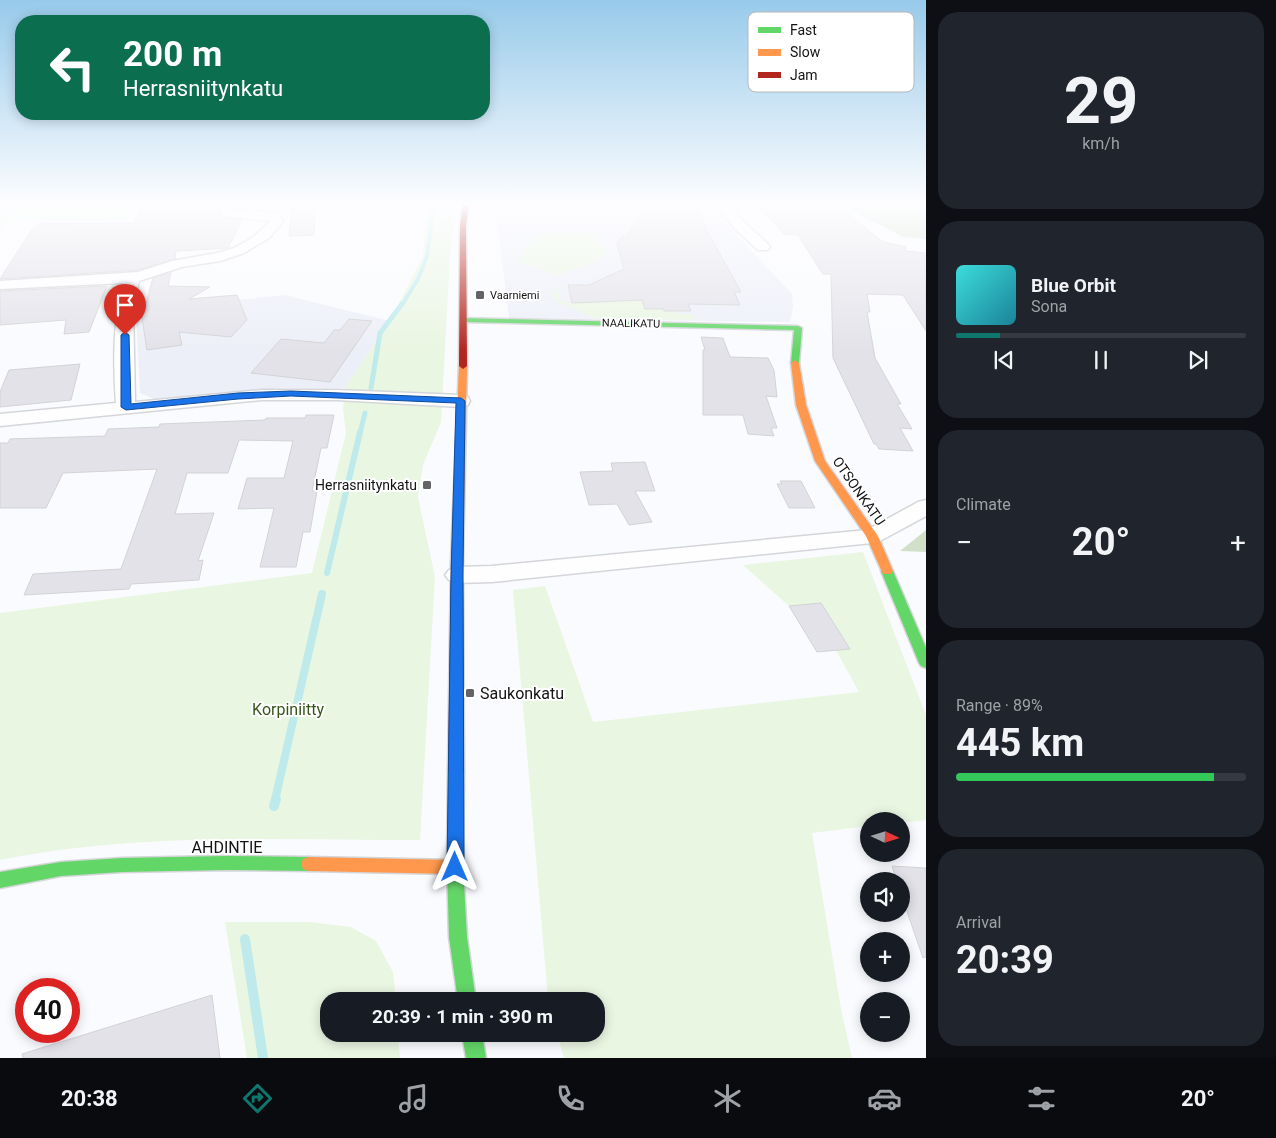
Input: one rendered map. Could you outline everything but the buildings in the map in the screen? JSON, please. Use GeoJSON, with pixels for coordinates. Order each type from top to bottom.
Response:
{"type":"FeatureCollection","features":[{"type":"Feature","properties":{"kind":"street"},"geometry":{"type":"LineString","coordinates":[[0,285],[132,278],[155,274],[184,262],[210,259],[232,252]]}},
{"type":"Feature","properties":{"kind":"street"},"geometry":{"type":"LineString","coordinates":[[463,252],[464,320],[457,575],[455,867],[458,937],[466,992]]}},
{"type":"Feature","properties":{"kind":"street"},"geometry":{"type":"LineString","coordinates":[[126,407],[124,385],[125,306],[132,278]]}},
{"type":"Feature","properties":{"kind":"street","name":"NAALIKATU"},"geometry":{"type":"LineString","coordinates":[[464,320],[798,328]]}},
{"type":"Feature","properties":{"kind":"street","name":"OTSONKATU"},"geometry":{"type":"LineString","coordinates":[[798,328],[795,361],[801,405],[820,461],[872,536],[926,663]]}},
{"type":"Feature","properties":{"kind":"street"},"geometry":{"type":"LineString","coordinates":[[0,420],[238,396],[291,394],[461,401]]}},
{"type":"Feature","properties":{"kind":"street"},"geometry":{"type":"LineString","coordinates":[[457,575],[502,573],[872,536],[926,507]]}},
{"type":"Feature","properties":{"kind":"street","name":"AHDINTIE"},"geometry":{"type":"LineString","coordinates":[[0,880],[61,868],[122,865],[225,863],[455,867]]}},
{"type":"Feature","properties":{"kind":"street"},"geometry":{"type":"LineString","coordinates":[[473,1042],[476,1058]]}},
{"type":"Feature","properties":{"kind":"shaded area"},"geometry":{"type":"Polygon","coordinates":[[[501,252],[753,252],[792,294],[793,307],[790,322],[509,318],[501,252]]]}},
{"type":"Feature","properties":{"kind":"shaded area"},"geometry":{"type":"Polygon","coordinates":[[[285,295],[390,321],[345,388],[285,388],[154,399],[140,393],[136,310],[285,295]]]}},
{"type":"Feature","properties":{"kind":"green space","name":"Korpiniitty"},"geometry":{"type":"Polygon","coordinates":[[[423,252],[450,252],[441,422],[423,465],[418,497],[435,577],[420,840],[262,839],[156,841],[52,851],[0,860],[0,613],[312,573],[346,433],[343,409],[345,388],[390,321],[423,252]]]}},
{"type":"Feature","properties":{"kind":"green space"},"geometry":{"type":"Polygon","coordinates":[[[523,252],[606,252],[607,254],[593,263],[556,276],[542,269],[519,262],[523,252]]]}},
{"type":"Feature","properties":{"kind":"green space"},"geometry":{"type":"Polygon","coordinates":[[[561,286],[565,289],[555,289],[556,293],[559,293],[560,300],[564,300],[565,303],[595,300],[596,303],[609,303],[609,300],[642,300],[645,309],[664,309],[665,311],[677,311],[678,314],[692,314],[695,320],[594,318],[558,302],[554,298],[552,290],[561,286]]]}},
{"type":"Feature","properties":{"kind":"green space"},"geometry":{"type":"Polygon","coordinates":[[[926,530],[926,552],[900,551],[926,530]]]}},
{"type":"Feature","properties":{"kind":"green space"},"geometry":{"type":"Polygon","coordinates":[[[863,552],[926,715],[926,820],[910,822],[910,812],[860,812],[860,827],[812,833],[841,1009],[852,1058],[564,1058],[559,1042],[605,1042],[605,992],[547,992],[513,590],[545,586],[593,722],[859,692],[836,650],[850,648],[821,603],[789,606],[743,565],[863,552]]]}},
{"type":"Feature","properties":{"kind":"green space"},"geometry":{"type":"Polygon","coordinates":[[[225,922],[310,922],[351,927],[376,941],[393,972],[395,992],[320,992],[320,1042],[399,1042],[400,1058],[247,1058],[225,922]]]}},
{"type":"Feature","properties":{"kind":"waterway"},"geometry":{"type":"LineString","coordinates":[[402,305],[418,279],[427,252]]}},
{"type":"Feature","properties":{"kind":"waterway"},"geometry":{"type":"LineString","coordinates":[[371,388],[380,333],[402,304]]}},
{"type":"Feature","properties":{"kind":"waterway"},"geometry":{"type":"LineString","coordinates":[[360,433],[365,413]]}},
{"type":"Feature","properties":{"kind":"waterway"},"geometry":{"type":"LineString","coordinates":[[327,573],[360,432]]}},
{"type":"Feature","properties":{"kind":"waterway"},"geometry":{"type":"LineString","coordinates":[[275,800],[322,594]]}},
{"type":"Feature","properties":{"kind":"waterway"},"geometry":{"type":"LineString","coordinates":[[274,806],[276,799]]}},
{"type":"Feature","properties":{"kind":"waterway"},"geometry":{"type":"LineString","coordinates":[[245,939],[263,1058]]}},
{"type":"Feature","properties":{"kind":"traffic: fast"},"geometry":{"type":"LineString","coordinates":[[464,320],[798,328],[795,363]]}},
{"type":"Feature","properties":{"kind":"traffic: fast"},"geometry":{"type":"LineString","coordinates":[[887,571],[926,663]]}},
{"type":"Feature","properties":{"kind":"traffic: fast"},"geometry":{"type":"LineString","coordinates":[[456,771],[455,867],[458,937],[466,992]]}},
{"type":"Feature","properties":{"kind":"traffic: fast"},"geometry":{"type":"LineString","coordinates":[[0,880],[61,869],[122,865],[309,864]]}},
{"type":"Feature","properties":{"kind":"traffic: fast"},"geometry":{"type":"LineString","coordinates":[[473,1042],[476,1058]]}},
{"type":"Feature","properties":{"kind":"traffic: slow"},"geometry":{"type":"LineString","coordinates":[[795,363],[801,405],[820,461],[872,536],[887,571]]}},
{"type":"Feature","properties":{"kind":"traffic: slow"},"geometry":{"type":"LineString","coordinates":[[457,561],[463,366]]}},
{"type":"Feature","properties":{"kind":"traffic: slow"},"geometry":{"type":"LineString","coordinates":[[309,864],[455,867]]}},
{"type":"Feature","properties":{"kind":"traffic: jam"},"geometry":{"type":"LineString","coordinates":[[463,252],[463,366]]}},
{"type":"Feature","properties":{"kind":"traffic: jam"},"geometry":{"type":"LineString","coordinates":[[456,771],[457,561]]}},
{"type":"Feature","properties":{"kind":"place","name":"Vaarniemi"},"geometry":{"type":"Point","coordinates":[480,295]}},
{"type":"Feature","properties":{"kind":"place","name":"Herrasniitynkatu"},"geometry":{"type":"Point","coordinates":[427,485]}},
{"type":"Feature","properties":{"kind":"place","name":"Saukonkatu"},"geometry":{"type":"Point","coordinates":[470,693]}},
{"type":"Feature","properties":{"kind":"route"},"geometry":{"type":"LineString","coordinates":[[125,335],[124,385],[126,407],[238,396],[291,394],[461,401],[457,575],[455,867]]}}]}
